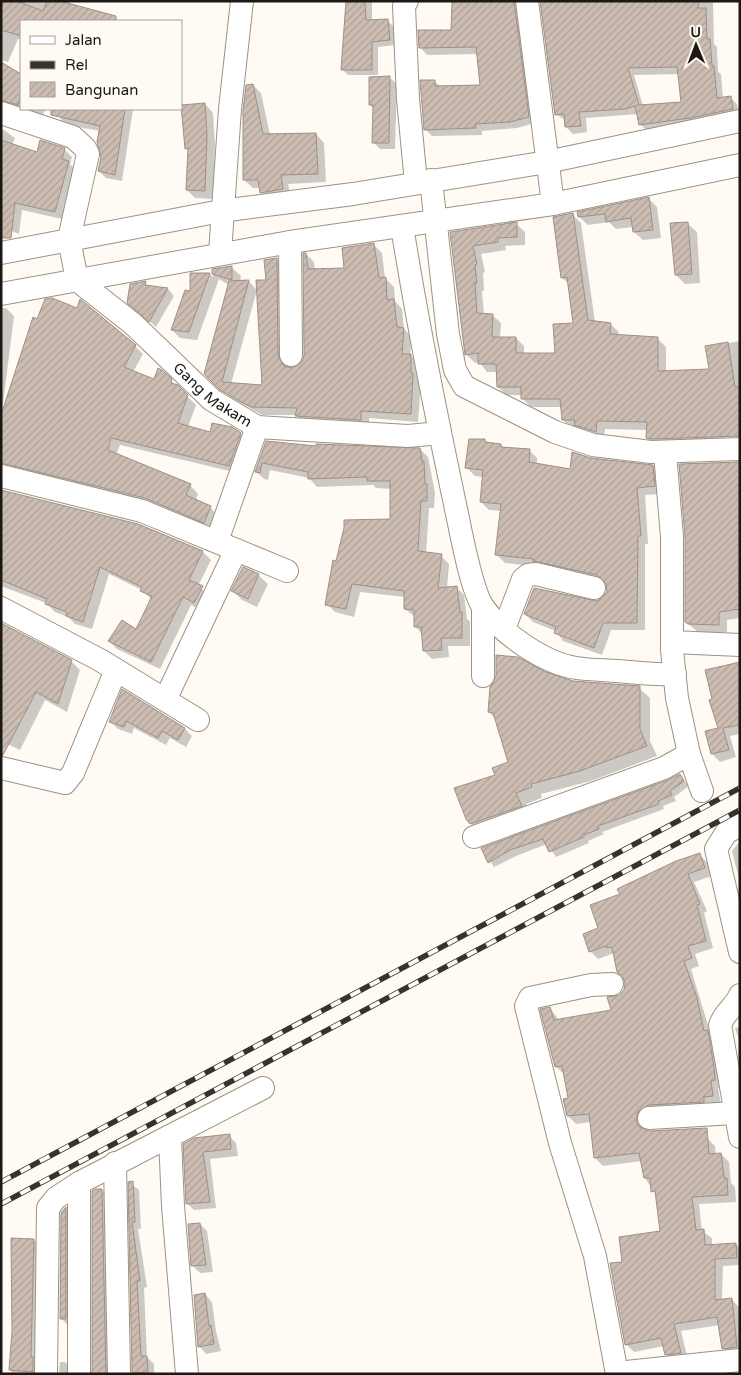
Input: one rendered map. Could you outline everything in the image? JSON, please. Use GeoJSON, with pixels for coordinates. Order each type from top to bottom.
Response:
{"type":"FeatureCollection","features":[{"type":"Feature","properties":{"kind":"street"},"geometry":{"type":"LineString","coordinates":[[220,248],[221,215],[242,1]]}},
{"type":"Feature","properties":{"kind":"street"},"geometry":{"type":"LineString","coordinates":[[407,1],[404,6],[408,99],[426,184],[435,216],[437,348],[455,370],[447,391],[440,433],[467,556],[483,607],[483,676]]}},
{"type":"Feature","properties":{"kind":"street"},"geometry":{"type":"LineString","coordinates":[[527,1],[553,200]]}},
{"type":"Feature","properties":{"kind":"street"},"geometry":{"type":"LineString","coordinates":[[1,114],[73,137],[85,148],[88,154],[72,258]]}},
{"type":"Feature","properties":{"kind":"street"},"geometry":{"type":"LineString","coordinates":[[1,294],[72,258],[221,215],[353,194],[548,167],[740,121]]}},
{"type":"Feature","properties":{"kind":"street"},"geometry":{"type":"LineString","coordinates":[[1,253],[72,258],[290,242],[402,226],[435,216],[553,200],[740,165]]}},
{"type":"Feature","properties":{"kind":"street"},"geometry":{"type":"LineString","coordinates":[[402,226],[437,348],[447,391]]}},
{"type":"Feature","properties":{"kind":"street"},"geometry":{"type":"LineString","coordinates":[[290,242],[291,355]]}},
{"type":"Feature","properties":{"kind":"street","name":"Gang Makam"},"geometry":{"type":"LineString","coordinates":[[72,258],[133,324],[212,400],[257,427],[408,436],[440,433]]}},
{"type":"Feature","properties":{"kind":"street"},"geometry":{"type":"LineString","coordinates":[[447,391],[593,445],[649,452],[740,449]]}},
{"type":"Feature","properties":{"kind":"street"},"geometry":{"type":"LineString","coordinates":[[165,700],[226,546],[257,427]]}},
{"type":"Feature","properties":{"kind":"street"},"geometry":{"type":"LineString","coordinates":[[649,452],[672,537],[667,663],[677,698],[676,761],[702,791]]}},
{"type":"Feature","properties":{"kind":"street"},"geometry":{"type":"LineString","coordinates":[[1,476],[142,511],[288,571]]}},
{"type":"Feature","properties":{"kind":"street"},"geometry":{"type":"LineString","coordinates":[[508,621],[523,579],[528,575],[536,574],[594,588]]}},
{"type":"Feature","properties":{"kind":"street"},"geometry":{"type":"LineString","coordinates":[[483,607],[508,621],[529,649],[549,660],[575,668],[667,663],[740,645]]}},
{"type":"Feature","properties":{"kind":"street"},"geometry":{"type":"LineString","coordinates":[[1,608],[116,670],[198,720]]}},
{"type":"Feature","properties":{"kind":"street"},"geometry":{"type":"LineString","coordinates":[[1,768],[65,783],[72,773],[116,670]]}},
{"type":"Feature","properties":{"kind":"street"},"geometry":{"type":"LineString","coordinates":[[474,837],[676,761]]}},
{"type":"Feature","properties":{"kind":"street"},"geometry":{"type":"LineString","coordinates":[[740,825],[726,833],[716,849],[740,952]]}},
{"type":"Feature","properties":{"kind":"street"},"geometry":{"type":"LineString","coordinates":[[612,984],[591,985],[530,998],[526,1006],[560,1143],[595,1256],[617,1373],[740,1360]]}},
{"type":"Feature","properties":{"kind":"street"},"geometry":{"type":"LineString","coordinates":[[738,1003],[722,1018],[720,1026],[740,1137]]}},
{"type":"Feature","properties":{"kind":"street"},"geometry":{"type":"LineString","coordinates":[[46,1374],[48,1208],[56,1198],[79,1183],[115,1163],[170,1138],[263,1088]]}},
{"type":"Feature","properties":{"kind":"street"},"geometry":{"type":"LineString","coordinates":[[648,1118],[736,1113]]}},
{"type":"Feature","properties":{"kind":"street"},"geometry":{"type":"LineString","coordinates":[[170,1138],[173,1206],[187,1374]]}},
{"type":"Feature","properties":{"kind":"street"},"geometry":{"type":"LineString","coordinates":[[115,1163],[119,1374]]}},
{"type":"Feature","properties":{"kind":"street"},"geometry":{"type":"LineString","coordinates":[[79,1183],[79,1374]]}},
{"type":"Feature","properties":{"kind":"building"},"geometry":{"type":"Polygon","coordinates":[[[1,1],[17,1],[43,11],[47,1],[60,1],[116,16],[116,20],[20,20],[20,36],[1,30],[1,1]]]}},
{"type":"Feature","properties":{"kind":"building"},"geometry":{"type":"Polygon","coordinates":[[[346,1],[365,1],[366,20],[388,19],[390,40],[372,42],[372,70],[341,70],[346,1]]]}},
{"type":"Feature","properties":{"kind":"building"},"geometry":{"type":"Polygon","coordinates":[[[452,1],[514,1],[529,117],[510,122],[475,124],[476,128],[424,130],[420,80],[435,80],[435,86],[480,85],[476,47],[419,48],[418,30],[451,30],[452,1]]]}},
{"type":"Feature","properties":{"kind":"building"},"geometry":{"type":"Polygon","coordinates":[[[540,1],[699,1],[698,8],[706,8],[707,39],[710,39],[717,98],[731,96],[733,109],[690,118],[639,125],[635,106],[625,109],[579,112],[581,126],[565,127],[564,114],[555,115],[540,1]],[[677,67],[628,68],[639,105],[681,102],[677,67]]]}},
{"type":"Feature","properties":{"kind":"building"},"geometry":{"type":"Polygon","coordinates":[[[1,62],[20,73],[20,100],[18,105],[1,100],[1,62]]]}},
{"type":"Feature","properties":{"kind":"building"},"geometry":{"type":"Polygon","coordinates":[[[390,76],[389,143],[372,143],[373,105],[369,105],[369,77],[390,76]]]}},
{"type":"Feature","properties":{"kind":"building"},"geometry":{"type":"Polygon","coordinates":[[[253,84],[263,134],[316,133],[318,174],[281,175],[283,189],[260,193],[258,180],[243,180],[243,110],[246,85],[253,84]]]}},
{"type":"Feature","properties":{"kind":"building"},"geometry":{"type":"Polygon","coordinates":[[[205,103],[207,135],[205,191],[186,190],[188,148],[185,149],[182,105],[205,103]]]}},
{"type":"Feature","properties":{"kind":"building"},"geometry":{"type":"Polygon","coordinates":[[[51,110],[125,110],[115,175],[98,171],[101,157],[97,142],[100,126],[51,115],[51,110]]]}},
{"type":"Feature","properties":{"kind":"building"},"geometry":{"type":"Polygon","coordinates":[[[1,140],[37,152],[40,140],[65,148],[62,159],[69,161],[55,212],[15,203],[11,238],[1,238],[1,140]]]}},
{"type":"Feature","properties":{"kind":"building"},"geometry":{"type":"Polygon","coordinates":[[[649,197],[653,230],[633,232],[631,218],[606,222],[605,214],[578,217],[577,212],[649,197]]]}},
{"type":"Feature","properties":{"kind":"building"},"geometry":{"type":"Polygon","coordinates":[[[573,213],[588,320],[611,323],[610,334],[658,337],[658,371],[709,369],[705,346],[728,342],[735,387],[740,386],[740,436],[652,439],[646,438],[647,422],[597,421],[596,432],[574,425],[575,420],[562,420],[560,399],[521,399],[521,387],[497,387],[496,364],[478,364],[478,353],[465,355],[450,232],[517,222],[517,237],[498,238],[498,242],[473,246],[477,264],[475,265],[477,283],[475,283],[477,313],[493,314],[492,337],[516,337],[516,353],[555,353],[553,324],[573,323],[567,277],[561,278],[553,217],[573,213]]]}},
{"type":"Feature","properties":{"kind":"building"},"geometry":{"type":"Polygon","coordinates":[[[688,222],[692,274],[675,275],[670,223],[688,222]]]}},
{"type":"Feature","properties":{"kind":"building"},"geometry":{"type":"Polygon","coordinates":[[[374,243],[379,278],[386,277],[387,300],[394,299],[397,327],[404,328],[402,354],[411,354],[411,373],[413,373],[411,414],[361,411],[361,420],[295,416],[297,408],[252,407],[243,403],[220,390],[204,374],[229,281],[249,280],[222,382],[262,385],[256,280],[266,280],[264,260],[277,258],[278,356],[284,366],[292,368],[302,362],[304,355],[303,253],[306,253],[308,269],[344,268],[342,248],[374,243]]]}},
{"type":"Feature","properties":{"kind":"building"},"geometry":{"type":"Polygon","coordinates":[[[232,266],[232,280],[212,274],[212,269],[232,266]]]}},
{"type":"Feature","properties":{"kind":"building"},"geometry":{"type":"Polygon","coordinates":[[[190,273],[210,273],[189,332],[171,330],[185,290],[190,291],[190,273]]]}},
{"type":"Feature","properties":{"kind":"building"},"geometry":{"type":"Polygon","coordinates":[[[146,281],[145,285],[168,288],[149,322],[127,303],[130,284],[146,281]]]}},
{"type":"Feature","properties":{"kind":"building"},"geometry":{"type":"Polygon","coordinates":[[[52,298],[77,308],[80,299],[136,345],[124,367],[154,379],[158,368],[172,379],[171,383],[178,385],[188,395],[178,423],[210,432],[212,423],[232,427],[241,433],[229,466],[111,438],[108,450],[191,484],[186,495],[211,506],[204,523],[145,498],[1,463],[1,415],[33,317],[37,319],[45,299],[52,298]]]}},
{"type":"Feature","properties":{"kind":"building"},"geometry":{"type":"Polygon","coordinates":[[[469,439],[485,439],[485,442],[501,444],[501,447],[530,449],[529,462],[570,469],[572,452],[591,458],[653,465],[655,486],[637,488],[641,536],[638,536],[637,623],[603,623],[594,648],[554,633],[556,627],[524,614],[534,588],[597,601],[607,592],[606,584],[597,575],[533,561],[534,559],[495,555],[501,504],[480,502],[483,470],[465,468],[469,439]]]}},
{"type":"Feature","properties":{"kind":"building"},"geometry":{"type":"Polygon","coordinates":[[[266,441],[316,446],[316,444],[420,448],[422,461],[424,461],[427,501],[421,501],[418,551],[442,554],[438,588],[457,586],[460,612],[462,612],[462,638],[441,638],[442,650],[423,651],[421,627],[414,627],[414,610],[404,609],[404,591],[352,584],[346,609],[325,605],[333,560],[336,561],[344,528],[344,520],[390,519],[390,481],[367,481],[367,477],[308,479],[308,472],[262,463],[260,473],[255,472],[266,441]]]}},
{"type":"Feature","properties":{"kind":"building"},"geometry":{"type":"Polygon","coordinates":[[[740,462],[740,609],[719,612],[719,625],[688,624],[685,622],[685,537],[679,464],[740,462]]]}},
{"type":"Feature","properties":{"kind":"building"},"geometry":{"type":"Polygon","coordinates":[[[1,490],[138,524],[203,551],[189,580],[203,586],[194,603],[183,597],[151,662],[108,641],[122,620],[136,629],[152,596],[140,591],[142,587],[100,567],[83,622],[66,616],[67,612],[45,604],[47,599],[1,580],[1,490]]]}},
{"type":"Feature","properties":{"kind":"building"},"geometry":{"type":"Polygon","coordinates":[[[243,567],[259,574],[248,599],[231,591],[243,567]]]}},
{"type":"Feature","properties":{"kind":"building"},"geometry":{"type":"Polygon","coordinates":[[[1,623],[72,660],[58,704],[36,692],[3,755],[1,755],[1,623]]]}},
{"type":"Feature","properties":{"kind":"building"},"geometry":{"type":"Polygon","coordinates":[[[496,655],[518,657],[546,672],[573,681],[640,686],[640,729],[647,746],[580,771],[531,784],[532,787],[516,793],[522,806],[470,824],[466,819],[454,788],[495,775],[492,768],[508,762],[493,713],[488,712],[490,687],[496,676],[496,655]]]}},
{"type":"Feature","properties":{"kind":"building"},"geometry":{"type":"Polygon","coordinates":[[[740,662],[740,725],[723,728],[729,750],[711,754],[705,731],[718,728],[709,700],[712,699],[705,670],[740,662]]]}},
{"type":"Feature","properties":{"kind":"building"},"geometry":{"type":"Polygon","coordinates":[[[122,689],[185,728],[178,740],[162,731],[158,738],[126,721],[124,727],[109,722],[122,689]]]}},
{"type":"Feature","properties":{"kind":"building"},"geometry":{"type":"Polygon","coordinates":[[[680,774],[684,781],[670,791],[672,795],[658,801],[659,804],[598,826],[599,829],[584,835],[584,837],[549,852],[543,839],[510,850],[488,863],[481,848],[668,780],[680,774]]]}},
{"type":"Feature","properties":{"kind":"building"},"geometry":{"type":"Polygon","coordinates":[[[700,853],[705,868],[688,874],[700,904],[697,905],[706,941],[688,946],[692,958],[684,961],[697,998],[704,1031],[708,1030],[715,1080],[711,1081],[713,1096],[704,1097],[704,1102],[648,1105],[638,1112],[636,1119],[638,1126],[649,1131],[707,1128],[709,1154],[721,1153],[724,1178],[727,1178],[728,1195],[692,1197],[696,1230],[704,1229],[705,1245],[736,1243],[737,1258],[715,1259],[715,1300],[732,1298],[737,1347],[722,1349],[717,1317],[674,1324],[681,1353],[665,1355],[661,1338],[625,1345],[610,1263],[622,1262],[619,1237],[660,1231],[655,1191],[651,1192],[650,1178],[644,1178],[639,1153],[594,1158],[589,1114],[567,1116],[563,1099],[568,1098],[562,1066],[555,1067],[540,1009],[550,1007],[554,1020],[611,1010],[607,997],[619,995],[624,990],[625,983],[623,977],[617,972],[612,947],[607,948],[606,946],[589,952],[583,934],[598,928],[590,905],[620,894],[617,889],[676,861],[700,853]]]}},
{"type":"Feature","properties":{"kind":"building"},"geometry":{"type":"Polygon","coordinates":[[[230,1134],[231,1149],[203,1152],[210,1202],[186,1204],[183,1144],[194,1138],[230,1134]]]}},
{"type":"Feature","properties":{"kind":"building"},"geometry":{"type":"Polygon","coordinates":[[[133,1181],[135,1222],[132,1222],[140,1281],[137,1281],[141,1356],[147,1356],[148,1372],[132,1373],[128,1182],[133,1181]]]}},
{"type":"Feature","properties":{"kind":"building"},"geometry":{"type":"Polygon","coordinates":[[[102,1189],[106,1374],[92,1374],[92,1191],[102,1189]]]}},
{"type":"Feature","properties":{"kind":"building"},"geometry":{"type":"Polygon","coordinates":[[[66,1207],[66,1319],[60,1319],[61,1213],[66,1207]]]}},
{"type":"Feature","properties":{"kind":"building"},"geometry":{"type":"Polygon","coordinates":[[[200,1223],[206,1265],[191,1266],[188,1224],[200,1223]]]}},
{"type":"Feature","properties":{"kind":"building"},"geometry":{"type":"Polygon","coordinates":[[[11,1238],[34,1239],[31,1357],[33,1357],[33,1372],[9,1370],[12,1331],[11,1238]]]}},
{"type":"Feature","properties":{"kind":"building"},"geometry":{"type":"Polygon","coordinates":[[[205,1293],[209,1326],[211,1325],[214,1344],[198,1347],[194,1295],[205,1293]]]}},
{"type":"Feature","properties":{"kind":"railway"},"geometry":{"type":"LineString","coordinates":[[1,1182],[740,788]]}},
{"type":"Feature","properties":{"kind":"railway"},"geometry":{"type":"LineString","coordinates":[[1,1204],[740,810]]}}]}
